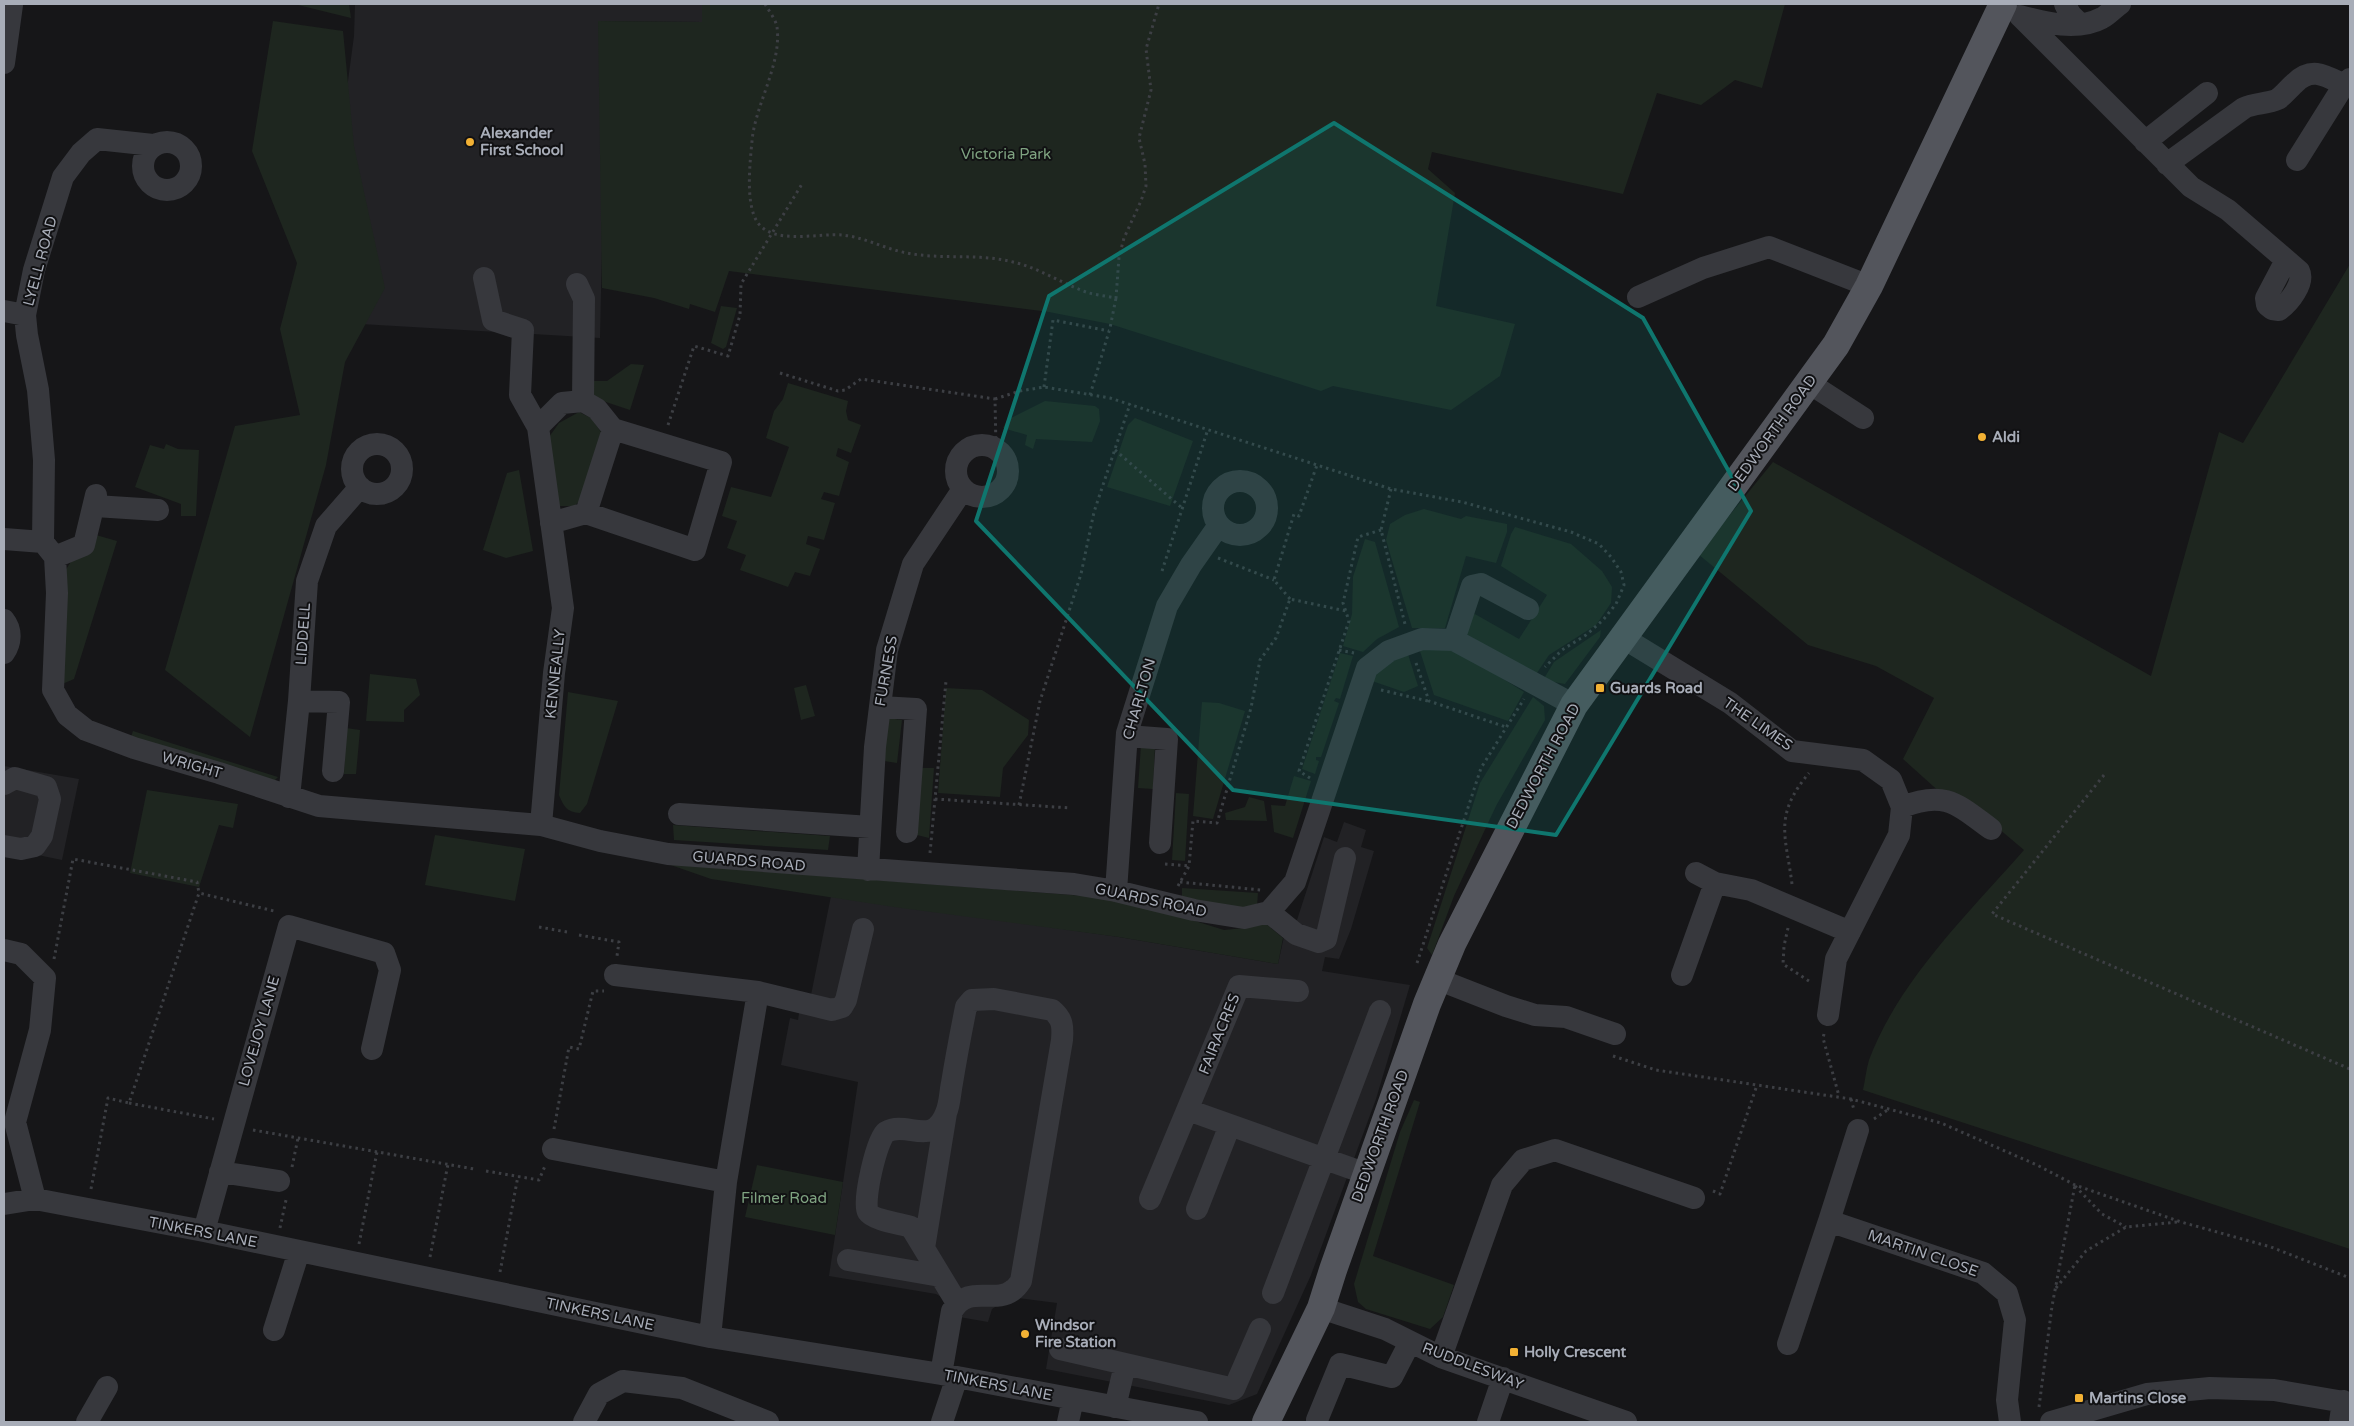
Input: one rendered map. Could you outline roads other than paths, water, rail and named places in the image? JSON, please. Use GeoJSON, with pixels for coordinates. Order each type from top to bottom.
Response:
{"type":"FeatureCollection","features":[{"type":"Feature","properties":{"kind":"main road","name":"DEDWORTH ROAD"},"geometry":{"type":"LineString","coordinates":[[1266,1422],[1321,1308],[1437,979],[1452,944],[1574,705],[1836,345],[1869,286],[2008,11]]}},
{"type":"Feature","properties":{"kind":"street"},"geometry":{"type":"LineString","coordinates":[[2065,4],[2070,14],[2080,24]]}},
{"type":"Feature","properties":{"kind":"street"},"geometry":{"type":"LineString","coordinates":[[2008,11],[2054,24],[2080,24],[2101,19],[2120,4]]}},
{"type":"Feature","properties":{"kind":"street"},"geometry":{"type":"LineString","coordinates":[[4,63],[12,5]]}},
{"type":"Feature","properties":{"kind":"street"},"geometry":{"type":"LineString","coordinates":[[2008,11],[2191,187],[2228,210],[2286,260]]}},
{"type":"Feature","properties":{"kind":"street"},"geometry":{"type":"LineString","coordinates":[[2167,164],[2244,108],[2253,104],[2276,100],[2303,76],[2311,73],[2320,73],[2347,82],[2297,160]]}},
{"type":"Feature","properties":{"kind":"street"},"geometry":{"type":"LineString","coordinates":[[2145,142],[2207,94]]}},
{"type":"Feature","properties":{"kind":"street","name":"LYELL ROAD"},"geometry":{"type":"LineString","coordinates":[[49,550],[38,390],[27,336],[15,313],[34,270],[63,177],[81,153],[97,139],[153,145]]}},
{"type":"Feature","properties":{"kind":"street"},"geometry":{"type":"LineString","coordinates":[[1638,297],[1703,268],[1769,247],[1869,286]]}},
{"type":"Feature","properties":{"kind":"street"},"geometry":{"type":"LineString","coordinates":[[484,278],[493,320],[523,330],[520,395],[538,428],[562,403],[583,401],[596,409],[613,429],[721,462],[696,550],[586,513],[551,523]]}},
{"type":"Feature","properties":{"kind":"street"},"geometry":{"type":"LineString","coordinates":[[577,284],[584,299],[583,401]]}},
{"type":"Feature","properties":{"kind":"street"},"geometry":{"type":"LineString","coordinates":[[1809,384],[1863,418]]}},
{"type":"Feature","properties":{"kind":"street","name":"KENNEALLY"},"geometry":{"type":"LineString","coordinates":[[538,428],[563,608],[554,673],[541,825]]}},
{"type":"Feature","properties":{"kind":"street"},"geometry":{"type":"LineString","coordinates":[[586,513],[613,429]]}},
{"type":"Feature","properties":{"kind":"street"},"geometry":{"type":"LineString","coordinates":[[980,445],[996,449],[1007,463],[1007,480],[1002,488],[996,494],[979,497],[963,489],[958,482],[956,466],[965,452],[980,445]]}},
{"type":"Feature","properties":{"kind":"street","name":"LIDDELL"},"geometry":{"type":"LineString","coordinates":[[289,797],[299,701],[306,581],[326,526],[360,487]]}},
{"type":"Feature","properties":{"kind":"street","name":"FURNESS"},"geometry":{"type":"LineString","coordinates":[[868,870],[875,747],[887,650],[913,564],[963,489]]}},
{"type":"Feature","properties":{"kind":"street"},"geometry":{"type":"LineString","coordinates":[[4,539],[49,550],[84,545],[95,501],[158,510]]}},
{"type":"Feature","properties":{"kind":"street","name":"CHARLTON"},"geometry":{"type":"LineString","coordinates":[[1116,891],[1127,736],[1134,708],[1168,606],[1220,524]]}},
{"type":"Feature","properties":{"kind":"street","name":"WRIGHT"},"geometry":{"type":"LineString","coordinates":[[49,550],[56,593],[53,690],[67,715],[86,730],[134,748],[219,772],[319,806],[541,825]]}},
{"type":"Feature","properties":{"kind":"street"},"geometry":{"type":"LineString","coordinates":[[1454,640],[1472,586],[1481,584],[1528,610]]}},
{"type":"Feature","properties":{"kind":"street"},"geometry":{"type":"LineString","coordinates":[[4,620],[10,632],[10,640],[4,653]]}},
{"type":"Feature","properties":{"kind":"street","name":"THE LIMES"},"geometry":{"type":"LineString","coordinates":[[1622,637],[1730,703],[1792,751],[1864,760],[1891,780],[1902,807],[1899,835],[1836,960],[1828,1015]]}},
{"type":"Feature","properties":{"kind":"street"},"geometry":{"type":"LineString","coordinates":[[1345,858],[1326,938],[1319,942],[1296,934],[1269,912],[1295,882],[1367,668],[1389,651],[1422,639],[1454,640],[1574,705]]}},
{"type":"Feature","properties":{"kind":"street"},"geometry":{"type":"LineString","coordinates":[[299,701],[339,702],[333,771]]}},
{"type":"Feature","properties":{"kind":"street"},"geometry":{"type":"LineString","coordinates":[[880,707],[916,710],[907,832]]}},
{"type":"Feature","properties":{"kind":"street"},"geometry":{"type":"LineString","coordinates":[[1127,736],[1167,739],[1160,843]]}},
{"type":"Feature","properties":{"kind":"street"},"geometry":{"type":"LineString","coordinates":[[4,784],[16,778],[46,787],[50,799],[42,836],[35,846],[21,849],[4,846]]}},
{"type":"Feature","properties":{"kind":"street"},"geometry":{"type":"LineString","coordinates":[[1902,807],[1927,798],[1940,799],[1963,809],[1990,830]]}},
{"type":"Feature","properties":{"kind":"street"},"geometry":{"type":"LineString","coordinates":[[679,814],[870,827]]}},
{"type":"Feature","properties":{"kind":"street","name":"GUARDS ROAD"},"geometry":{"type":"LineString","coordinates":[[541,825],[600,841],[668,854],[1074,884],[1244,918],[1269,912]]}},
{"type":"Feature","properties":{"kind":"street"},"geometry":{"type":"LineString","coordinates":[[1682,975],[1705,878],[1751,890],[1850,932]]}},
{"type":"Feature","properties":{"kind":"street","name":"LOVEJOY LANE"},"geometry":{"type":"LineString","coordinates":[[204,1231],[289,926],[384,953],[390,970],[372,1049]]}},
{"type":"Feature","properties":{"kind":"street"},"geometry":{"type":"LineString","coordinates":[[615,975],[758,992],[832,1010],[842,1007],[846,1000],[863,928]]}},
{"type":"Feature","properties":{"kind":"street"},"geometry":{"type":"LineString","coordinates":[[4,950],[21,954],[45,978],[40,1030],[15,1122],[35,1199]]}},
{"type":"Feature","properties":{"kind":"street"},"geometry":{"type":"LineString","coordinates":[[1437,979],[1506,1006],[1535,1014],[1566,1018],[1612,1044]]}},
{"type":"Feature","properties":{"kind":"street","name":"FAIRACRES"},"geometry":{"type":"LineString","coordinates":[[1150,1199],[1239,986],[1298,991]]}},
{"type":"Feature","properties":{"kind":"street"},"geometry":{"type":"LineString","coordinates":[[710,1337],[726,1182],[758,992]]}},
{"type":"Feature","properties":{"kind":"street"},"geometry":{"type":"LineString","coordinates":[[924,1248],[946,1113],[966,1007],[972,1000],[994,999],[1052,1010],[1059,1016],[1063,1025],[1062,1040],[1021,1281],[1013,1290],[1003,1295],[966,1297],[957,1302],[951,1316],[949,1376],[942,1422]]}},
{"type":"Feature","properties":{"kind":"street"},"geometry":{"type":"LineString","coordinates":[[1273,1293],[1380,1011]]}},
{"type":"Feature","properties":{"kind":"street"},"geometry":{"type":"LineString","coordinates":[[1188,1110],[1367,1174]]}},
{"type":"Feature","properties":{"kind":"street"},"geometry":{"type":"LineString","coordinates":[[946,1113],[932,1130],[923,1133],[893,1130],[888,1131],[881,1137],[877,1147],[866,1206],[868,1213],[875,1218],[911,1226],[957,1302]]}},
{"type":"Feature","properties":{"kind":"street"},"geometry":{"type":"LineString","coordinates":[[1197,1209],[1230,1125]]}},
{"type":"Feature","properties":{"kind":"street"},"geometry":{"type":"LineString","coordinates":[[1798,1334],[1829,1221],[1858,1130]]}},
{"type":"Feature","properties":{"kind":"street"},"geometry":{"type":"LineString","coordinates":[[553,1149],[726,1182]]}},
{"type":"Feature","properties":{"kind":"street"},"geometry":{"type":"LineString","coordinates":[[1441,1357],[1502,1185],[1523,1160],[1555,1150],[1681,1200]]}},
{"type":"Feature","properties":{"kind":"street"},"geometry":{"type":"LineString","coordinates":[[220,1172],[279,1181]]}},
{"type":"Feature","properties":{"kind":"street","name":"TINKERS LANE"},"geometry":{"type":"LineString","coordinates":[[4,1204],[35,1199],[204,1231],[710,1337],[949,1376],[1197,1422]]}},
{"type":"Feature","properties":{"kind":"street","name":"MARTIN CLOSE"},"geometry":{"type":"LineString","coordinates":[[1829,1221],[1983,1273],[2007,1293],[2015,1320],[2008,1400],[2010,1422]]}},
{"type":"Feature","properties":{"kind":"street"},"geometry":{"type":"LineString","coordinates":[[274,1330],[299,1251]]}},
{"type":"Feature","properties":{"kind":"street"},"geometry":{"type":"LineString","coordinates":[[848,1260],[940,1276]]}},
{"type":"Feature","properties":{"kind":"street","name":"RUDDLESWAY"},"geometry":{"type":"LineString","coordinates":[[1321,1308],[1385,1329],[1441,1357],[1626,1422]]}},
{"type":"Feature","properties":{"kind":"street"},"geometry":{"type":"LineString","coordinates":[[1060,1349],[1234,1389],[1260,1329]]}},
{"type":"Feature","properties":{"kind":"street"},"geometry":{"type":"LineString","coordinates":[[1317,1420],[1340,1364],[1392,1378],[1410,1342]]}},
{"type":"Feature","properties":{"kind":"street"},"geometry":{"type":"LineString","coordinates":[[1115,1407],[1125,1365]]}},
{"type":"Feature","properties":{"kind":"street"},"geometry":{"type":"LineString","coordinates":[[1488,1422],[1502,1378]]}},
{"type":"Feature","properties":{"kind":"street"},"geometry":{"type":"LineString","coordinates":[[584,1422],[599,1394],[623,1381],[682,1388],[768,1422]]}},
{"type":"Feature","properties":{"kind":"street"},"geometry":{"type":"LineString","coordinates":[[87,1422],[107,1387]]}},
{"type":"Feature","properties":{"kind":"street"},"geometry":{"type":"LineString","coordinates":[[2045,1417],[2146,1394],[2210,1388],[2274,1390],[2345,1409]]}},
{"type":"Feature","properties":{"kind":"street"},"geometry":{"type":"LineString","coordinates":[[1068,1422],[1072,1399]]}},
{"type":"Feature","properties":{"kind":"place","name":"Alexander First School"},"geometry":{"type":"Point","coordinates":[470,142]}},
{"type":"Feature","properties":{"kind":"place","name":"Aldi"},"geometry":{"type":"Point","coordinates":[1982,437]}},
{"type":"Feature","properties":{"kind":"place","name":"Guards Road"},"geometry":{"type":"Point","coordinates":[1600,688]}},
{"type":"Feature","properties":{"kind":"place","name":"Windsor Fire Station"},"geometry":{"type":"Point","coordinates":[1025,1334]}},
{"type":"Feature","properties":{"kind":"place","name":"Holly Crescent"},"geometry":{"type":"Point","coordinates":[1514,1352]}},
{"type":"Feature","properties":{"kind":"place","name":"Martins Close"},"geometry":{"type":"Point","coordinates":[2079,1398]}},
{"type":"Feature","properties":{"kind":"park label","name":"Victoria Park"},"geometry":{"type":"Point","coordinates":[1006,154]}},
{"type":"Feature","properties":{"kind":"park label","name":"Filmer Road"},"geometry":{"type":"Point","coordinates":[784,1198]}}]}
